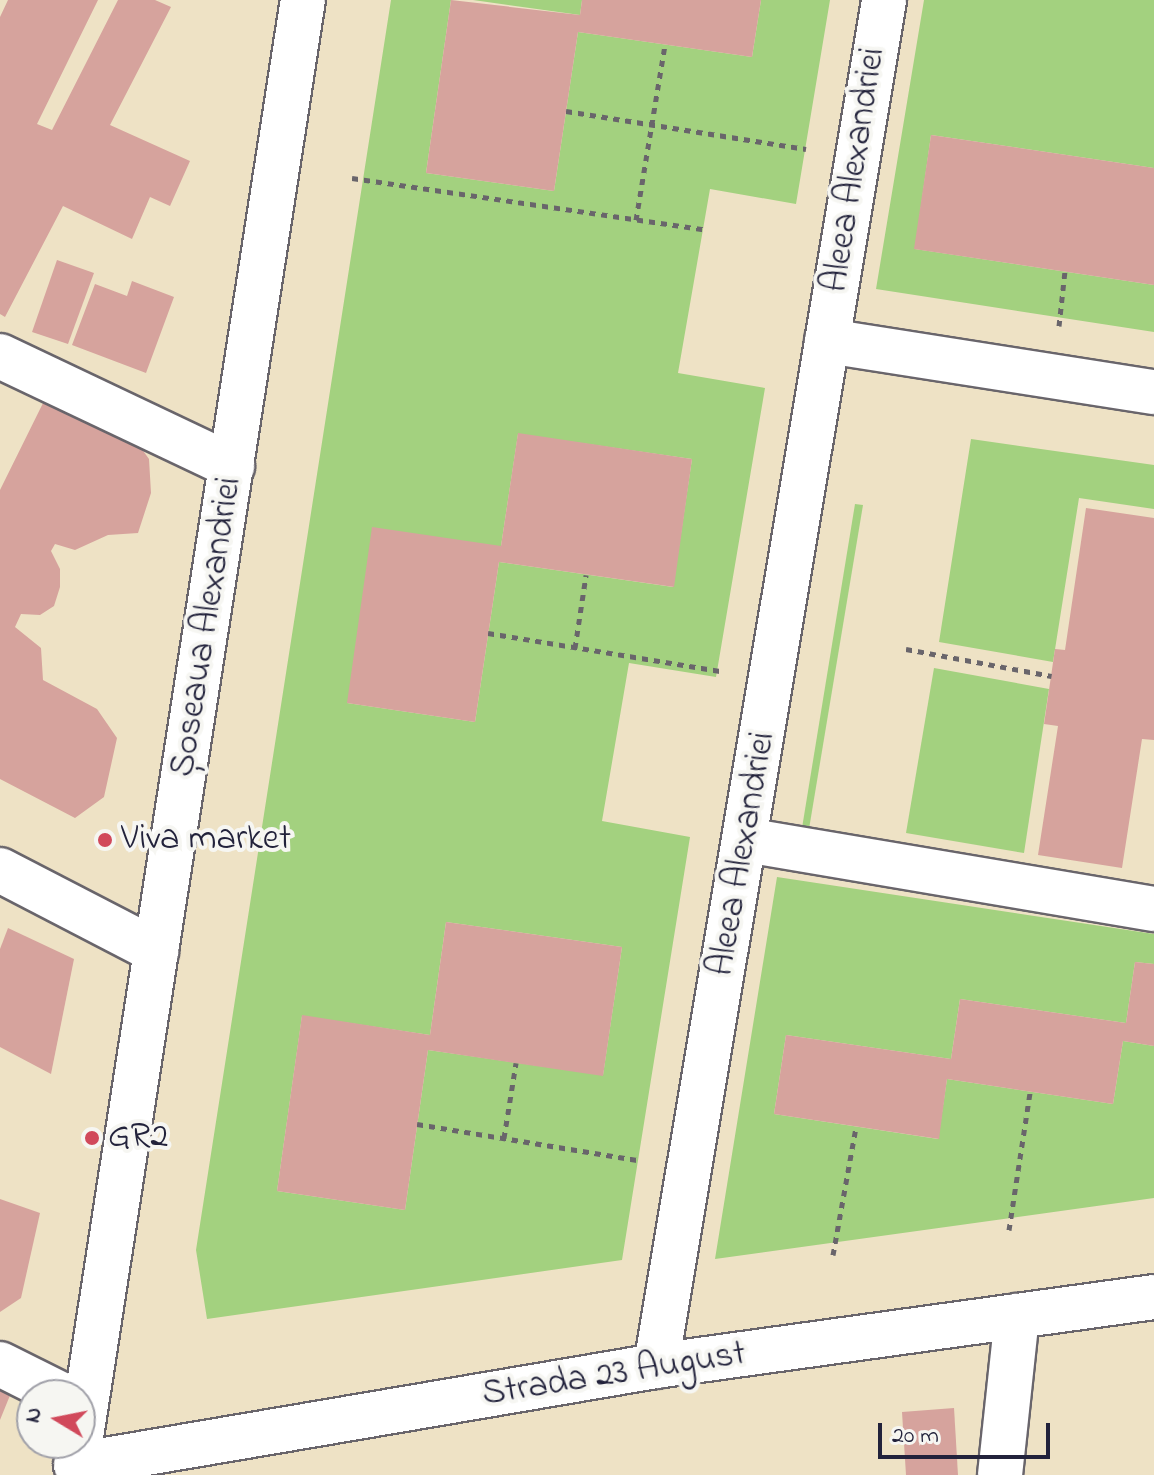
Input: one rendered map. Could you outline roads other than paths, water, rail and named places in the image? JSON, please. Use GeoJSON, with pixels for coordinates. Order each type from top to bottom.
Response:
{"type":"FeatureCollection","features":[{"type":"Feature","properties":{"kind":"street","name":"Șoseaua Alexandriei"},"geometry":{"type":"LineString","coordinates":[[86,1379],[156,951],[302,0]]}},
{"type":"Feature","properties":{"kind":"street","name":"Aleea Alexandriei"},"geometry":{"type":"LineString","coordinates":[[656,1366],[884,0]]}},
{"type":"Feature","properties":{"kind":"street","name":"Aleea Alexandriei"},"geometry":{"type":"LineString","coordinates":[[827,341],[1154,392]]}},
{"type":"Feature","properties":{"kind":"street"},"geometry":{"type":"LineString","coordinates":[[0,356],[232,466]]}},
{"type":"Feature","properties":{"kind":"street"},"geometry":{"type":"LineString","coordinates":[[746,840],[1154,909]]}},
{"type":"Feature","properties":{"kind":"street"},"geometry":{"type":"LineString","coordinates":[[0,870],[156,951]]}},
{"type":"Feature","properties":{"kind":"street","name":"Strada 23 August"},"geometry":{"type":"LineString","coordinates":[[96,1431],[656,1366],[1154,1297]]}},
{"type":"Feature","properties":{"kind":"street"},"geometry":{"type":"LineString","coordinates":[[1000,1475],[1017,1316]]}},
{"type":"Feature","properties":{"kind":"street"},"geometry":{"type":"LineString","coordinates":[[0,1364],[17,1379]]}},
{"type":"Feature","properties":{"kind":"place","name":"Viva market"},"geometry":{"type":"Point","coordinates":[105,840]}},
{"type":"Feature","properties":{"kind":"place","name":"GR2"},"geometry":{"type":"Point","coordinates":[92,1138]}}]}
